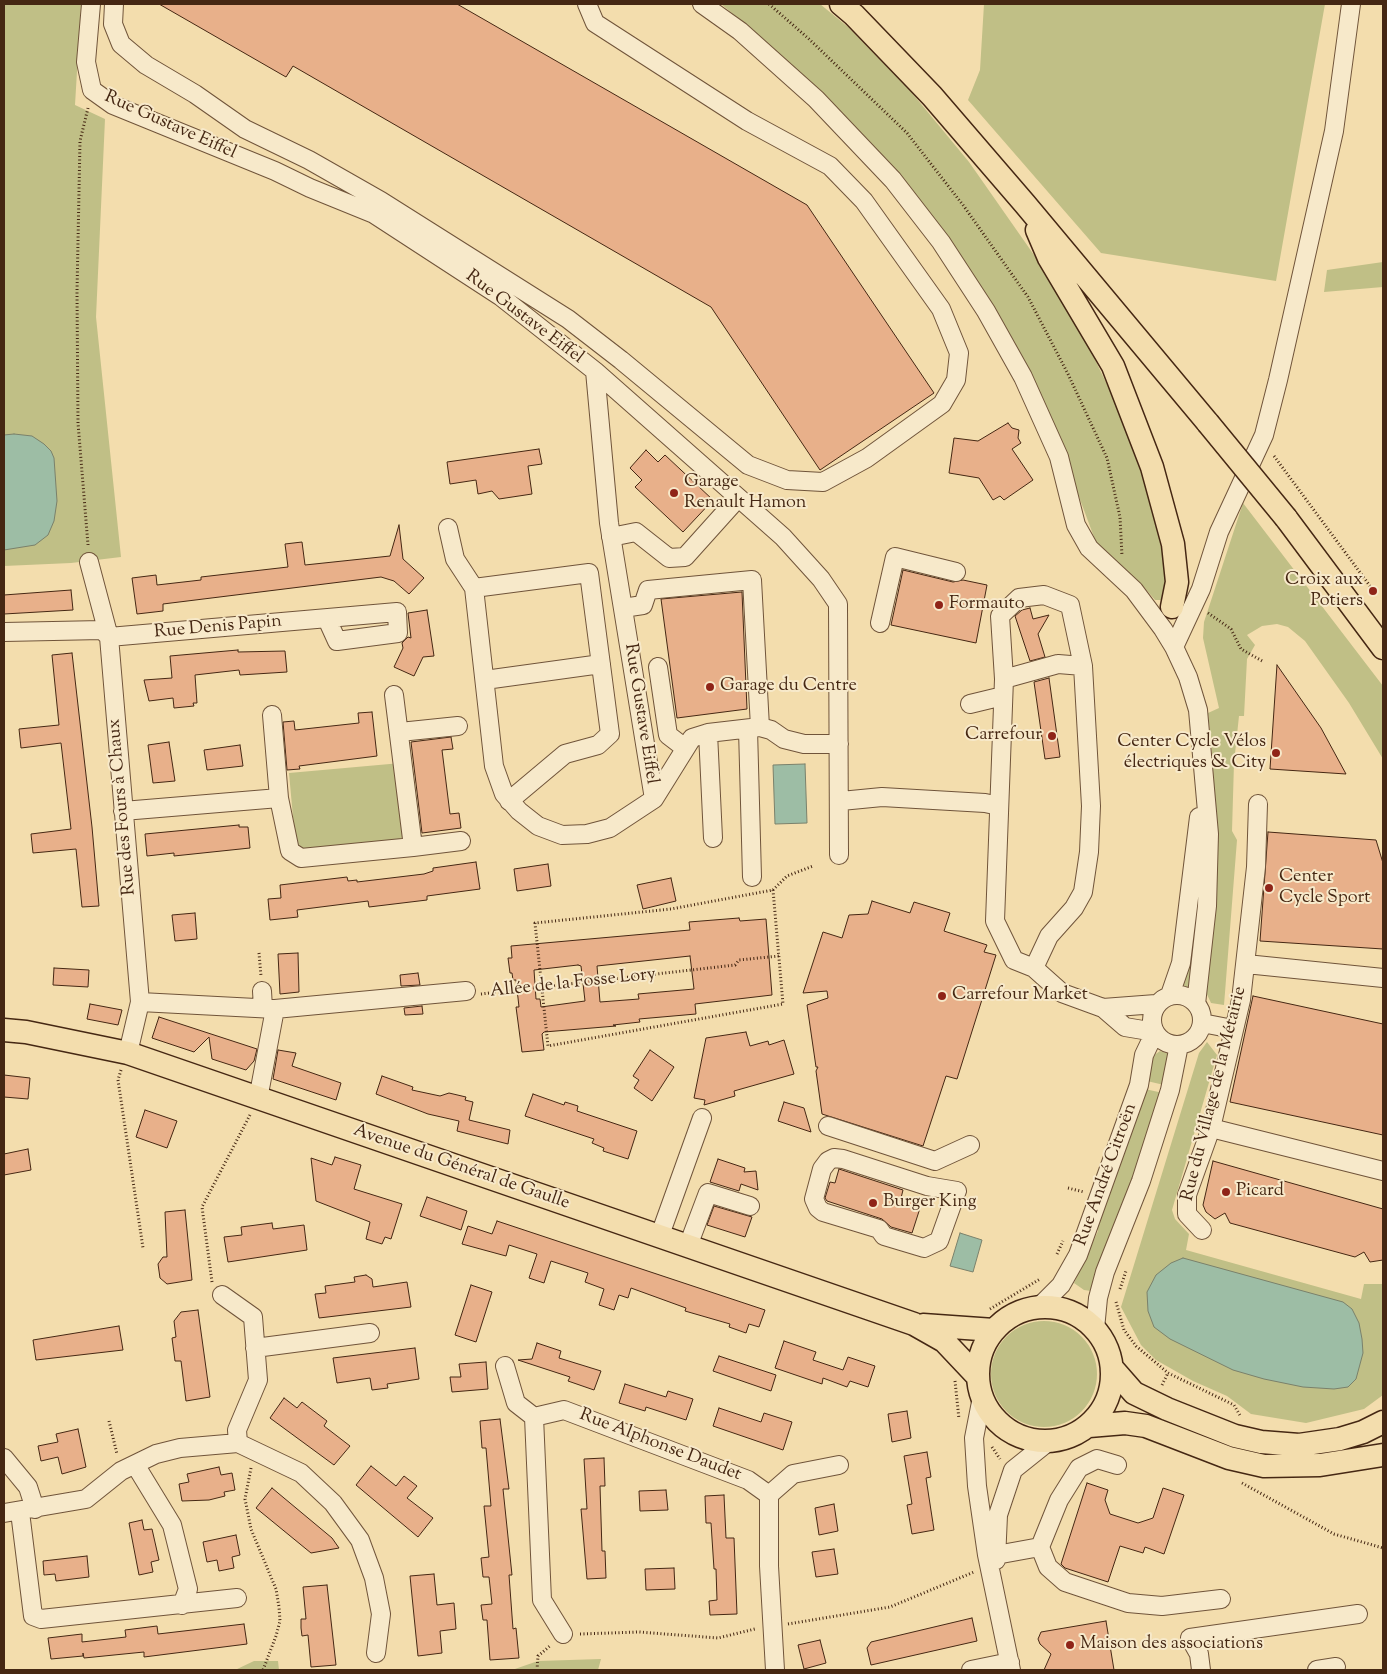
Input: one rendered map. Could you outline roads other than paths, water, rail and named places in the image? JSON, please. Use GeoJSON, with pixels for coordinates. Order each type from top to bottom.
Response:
{"type":"FeatureCollection","features":[{"type":"Feature","properties":{"kind":"main road"},"geometry":{"type":"LineString","coordinates":[[841,4],[854,15],[932,96],[1025,204],[1286,518],[1383,648]]}},
{"type":"Feature","properties":{"kind":"main road"},"geometry":{"type":"LineString","coordinates":[[1025,204],[1049,258],[1113,366],[1152,467],[1173,544],[1177,582],[1172,607]]}},
{"type":"Feature","properties":{"kind":"main road","name":"Avenue du Général de Gaulle"},"geometry":{"type":"LineString","coordinates":[[4,1030],[26,1032],[128,1053],[914,1324],[944,1341],[980,1387]]}},
{"type":"Feature","properties":{"kind":"main road"},"geometry":{"type":"LineString","coordinates":[[1039,1307],[1070,1311],[1084,1319],[1095,1329],[1104,1341],[1113,1369],[1108,1401],[1089,1426],[1070,1437],[1048,1442],[1034,1441],[1008,1431],[997,1421],[980,1387],[979,1360],[985,1344],[994,1330],[1007,1318],[1022,1311],[1039,1307]]}},
{"type":"Feature","properties":{"kind":"main road","name":"Avenue du Général de Gaulle"},"geometry":{"type":"LineString","coordinates":[[914,1324],[994,1330]]}},
{"type":"Feature","properties":{"kind":"main road"},"geometry":{"type":"LineString","coordinates":[[1113,1369],[1134,1393],[1167,1410],[1235,1436],[1262,1442],[1299,1445],[1340,1439],[1364,1432],[1383,1422]]}},
{"type":"Feature","properties":{"kind":"main road"},"geometry":{"type":"LineString","coordinates":[[1089,1426],[1126,1423],[1146,1426],[1229,1458],[1264,1466],[1320,1465],[1383,1454]]}},
{"type":"Feature","properties":{"kind":"street","name":"Rue Gustave Eiffel"},"geometry":{"type":"LineString","coordinates":[[92,4],[86,62],[92,90],[113,104],[374,214],[500,296],[595,370],[611,537],[654,799]]}},
{"type":"Feature","properties":{"kind":"street"},"geometry":{"type":"LineString","coordinates":[[114,4],[113,24],[121,44],[146,65],[195,94],[244,129],[309,160],[381,201],[568,319],[621,360],[748,465],[787,480],[823,482],[867,458],[942,404],[956,380],[959,353],[941,310],[864,201],[830,166],[747,121],[595,23],[587,4]]}},
{"type":"Feature","properties":{"kind":"street"},"geometry":{"type":"LineString","coordinates":[[702,4],[740,31],[816,99],[893,180],[941,242],[986,311],[1023,377],[1059,457],[1076,525],[1089,548],[1134,590],[1174,647],[1188,677],[1198,710],[1209,843],[1206,906],[1196,1004]]}},
{"type":"Feature","properties":{"kind":"street"},"geometry":{"type":"LineString","coordinates":[[1174,647],[1201,588],[1219,532],[1264,435],[1334,131],[1351,4]]}},
{"type":"Feature","properties":{"kind":"street"},"geometry":{"type":"LineString","coordinates":[[595,370],[796,551],[821,579],[838,604],[840,856]]}},
{"type":"Feature","properties":{"kind":"street"},"geometry":{"type":"LineString","coordinates":[[611,537],[636,532],[669,558],[685,557],[738,498]]}},
{"type":"Feature","properties":{"kind":"street"},"geometry":{"type":"LineString","coordinates":[[448,528],[454,559],[474,588],[494,766],[504,794],[538,826],[562,835],[587,834],[610,828],[654,799],[692,738],[708,733],[754,728],[771,730],[784,739],[804,744],[839,744]]}},
{"type":"Feature","properties":{"kind":"street"},"geometry":{"type":"LineString","coordinates":[[880,623],[895,558],[956,572]]}},
{"type":"Feature","properties":{"kind":"street","name":"Rue des Fours à Chaux"},"geometry":{"type":"LineString","coordinates":[[90,562],[109,637],[140,1002],[128,1053]]}},
{"type":"Feature","properties":{"kind":"street"},"geometry":{"type":"LineString","coordinates":[[474,588],[588,573],[610,734],[598,745],[565,754],[510,801]]}},
{"type":"Feature","properties":{"kind":"street"},"geometry":{"type":"LineString","coordinates":[[623,608],[643,605],[648,590],[752,580],[754,728],[752,877]]}},
{"type":"Feature","properties":{"kind":"street"},"geometry":{"type":"LineString","coordinates":[[1163,629],[1172,607],[1179,605],[1201,588]]}},
{"type":"Feature","properties":{"kind":"street"},"geometry":{"type":"LineString","coordinates":[[1034,968],[1049,936],[1074,908],[1083,892],[1089,852],[1091,806],[1083,666],[1070,605],[1044,595],[1019,598],[1000,616],[1004,687],[995,921],[1014,960],[1034,968],[1062,994],[1103,1008],[1125,1027],[1155,1032]]}},
{"type":"Feature","properties":{"kind":"street","name":"Rue Denis Papin"},"geometry":{"type":"LineString","coordinates":[[109,637],[327,619]]}},
{"type":"Feature","properties":{"kind":"street"},"geometry":{"type":"LineString","coordinates":[[4,632],[102,630],[109,637]]}},
{"type":"Feature","properties":{"kind":"street"},"geometry":{"type":"LineString","coordinates":[[484,680],[601,664]]}},
{"type":"Feature","properties":{"kind":"street"},"geometry":{"type":"LineString","coordinates":[[970,704],[1058,664],[1083,666]]}},
{"type":"Feature","properties":{"kind":"street"},"geometry":{"type":"LineString","coordinates":[[658,667],[668,735],[685,748]]}},
{"type":"Feature","properties":{"kind":"street"},"geometry":{"type":"LineString","coordinates":[[394,695],[413,848]]}},
{"type":"Feature","properties":{"kind":"street"},"geometry":{"type":"LineString","coordinates":[[272,714],[279,798],[290,851],[300,858],[461,842]]}},
{"type":"Feature","properties":{"kind":"street"},"geometry":{"type":"LineString","coordinates":[[400,732],[458,726]]}},
{"type":"Feature","properties":{"kind":"street"},"geometry":{"type":"LineString","coordinates":[[708,733],[713,838]]}},
{"type":"Feature","properties":{"kind":"street"},"geometry":{"type":"LineString","coordinates":[[1103,1008],[1163,1000],[1184,995],[1196,1004],[1200,1010],[1202,1023],[1194,1038],[1179,1045],[1165,1042],[1155,1032],[1151,1018],[1163,1000],[1181,963],[1203,780]]}},
{"type":"Feature","properties":{"kind":"street"},"geometry":{"type":"LineString","coordinates":[[841,801],[882,797],[985,803],[999,806]]}},
{"type":"Feature","properties":{"kind":"street"},"geometry":{"type":"LineString","coordinates":[[123,811],[279,798]]}},
{"type":"Feature","properties":{"kind":"street","name":"Rue du Village de la Métairie"},"geometry":{"type":"LineString","coordinates":[[1202,1230],[1187,1214],[1187,1196],[1211,1128],[1241,1000],[1256,867],[1258,804]]}},
{"type":"Feature","properties":{"kind":"street"},"geometry":{"type":"LineString","coordinates":[[1246,964],[1383,978]]}},
{"type":"Feature","properties":{"kind":"street","name":"Allée de la Fosse Lory"},"geometry":{"type":"LineString","coordinates":[[140,1002],[267,1003],[466,991]]}},
{"type":"Feature","properties":{"kind":"street"},"geometry":{"type":"LineString","coordinates":[[258,1099],[267,1003]]}},
{"type":"Feature","properties":{"kind":"street"},"geometry":{"type":"LineString","coordinates":[[1202,1023],[1233,1029]]}},
{"type":"Feature","properties":{"kind":"street","name":"Rue André Citroën"},"geometry":{"type":"LineString","coordinates":[[1039,1307],[1061,1285],[1078,1254],[1139,1085],[1144,1055],[1155,1032]]}},
{"type":"Feature","properties":{"kind":"street","name":"Rue André Citroën"},"geometry":{"type":"LineString","coordinates":[[1095,1329],[1098,1298],[1105,1272],[1140,1181],[1158,1127],[1170,1090],[1179,1045]]}},
{"type":"Feature","properties":{"kind":"street"},"geometry":{"type":"LineString","coordinates":[[660,1235],[702,1118]]}},
{"type":"Feature","properties":{"kind":"street"},"geometry":{"type":"LineString","coordinates":[[828,1126],[935,1161],[970,1145]]}},
{"type":"Feature","properties":{"kind":"street"},"geometry":{"type":"LineString","coordinates":[[1211,1128],[1383,1172]]}},
{"type":"Feature","properties":{"kind":"street"},"geometry":{"type":"LineString","coordinates":[[834,1158],[843,1159],[956,1195],[939,1241],[924,1248],[884,1236],[879,1229],[823,1212],[818,1208],[814,1199],[822,1169],[828,1161],[834,1158]]}},
{"type":"Feature","properties":{"kind":"street"},"geometry":{"type":"LineString","coordinates":[[688,1246],[708,1193],[750,1206]]}},
{"type":"Feature","properties":{"kind":"street"},"geometry":{"type":"LineString","coordinates":[[222,1295],[253,1317],[258,1380],[237,1430],[238,1443]]}},
{"type":"Feature","properties":{"kind":"street"},"geometry":{"type":"LineString","coordinates":[[256,1348],[370,1333]]}},
{"type":"Feature","properties":{"kind":"street"},"geometry":{"type":"LineString","coordinates":[[505,1366],[516,1403],[534,1417],[542,1600],[564,1634]]}},
{"type":"Feature","properties":{"kind":"street"},"geometry":{"type":"LineString","coordinates":[[971,1670],[1011,1666],[1001,1612],[987,1555],[977,1486],[974,1443],[980,1387]]}},
{"type":"Feature","properties":{"kind":"street","name":"Rue Alphonse Daudet"},"geometry":{"type":"LineString","coordinates":[[534,1417],[564,1410],[748,1480],[769,1495]]}},
{"type":"Feature","properties":{"kind":"street"},"geometry":{"type":"LineString","coordinates":[[1001,1612],[996,1555],[998,1514],[1013,1470],[1048,1442]]}},
{"type":"Feature","properties":{"kind":"street"},"geometry":{"type":"LineString","coordinates":[[20,1512],[86,1499],[128,1469],[156,1454],[180,1448],[238,1443],[301,1473],[333,1503],[360,1540],[374,1578],[381,1614],[376,1653]]}},
{"type":"Feature","properties":{"kind":"street"},"geometry":{"type":"LineString","coordinates":[[4,1458],[28,1487],[20,1512],[33,1616],[41,1618],[237,1598]]}},
{"type":"Feature","properties":{"kind":"street"},"geometry":{"type":"LineString","coordinates":[[1117,1465],[1097,1459],[1079,1468],[1060,1500],[1040,1547],[1048,1567],[1065,1582],[1128,1604],[1162,1606],[1221,1599]]}},
{"type":"Feature","properties":{"kind":"street"},"geometry":{"type":"LineString","coordinates":[[775,1670],[769,1566],[769,1495],[793,1474],[839,1465]]}},
{"type":"Feature","properties":{"kind":"street"},"geometry":{"type":"LineString","coordinates":[[128,1469],[172,1524],[188,1589],[182,1605]]}},
{"type":"Feature","properties":{"kind":"street"},"geometry":{"type":"LineString","coordinates":[[996,1555],[1040,1547]]}},
{"type":"Feature","properties":{"kind":"street"},"geometry":{"type":"LineString","coordinates":[[1201,1670],[1199,1654],[1190,1638],[1358,1614]]}},
{"type":"Feature","properties":{"kind":"street"},"geometry":{"type":"LineString","coordinates":[[1317,1670],[1336,1667]]}},
{"type":"Feature","properties":{"kind":"place","name":"Garage Renault Hamon"},"geometry":{"type":"Point","coordinates":[674,493]}},
{"type":"Feature","properties":{"kind":"place","name":"Croix aux Potiers"},"geometry":{"type":"Point","coordinates":[1373,591]}},
{"type":"Feature","properties":{"kind":"place","name":"Formauto"},"geometry":{"type":"Point","coordinates":[939,605]}},
{"type":"Feature","properties":{"kind":"place","name":"Garage du Centre"},"geometry":{"type":"Point","coordinates":[710,687]}},
{"type":"Feature","properties":{"kind":"place","name":"Carrefour"},"geometry":{"type":"Point","coordinates":[1052,736]}},
{"type":"Feature","properties":{"kind":"place","name":"Center Cycle Vélos électriques & City"},"geometry":{"type":"Point","coordinates":[1276,753]}},
{"type":"Feature","properties":{"kind":"place","name":"Center Cycle Sport"},"geometry":{"type":"Point","coordinates":[1269,888]}},
{"type":"Feature","properties":{"kind":"place","name":"Carrefour Market"},"geometry":{"type":"Point","coordinates":[942,996]}},
{"type":"Feature","properties":{"kind":"place","name":"Picard"},"geometry":{"type":"Point","coordinates":[1226,1192]}},
{"type":"Feature","properties":{"kind":"place","name":"Burger King"},"geometry":{"type":"Point","coordinates":[873,1203]}},
{"type":"Feature","properties":{"kind":"place","name":"Maison des associations"},"geometry":{"type":"Point","coordinates":[1070,1645]}}]}
